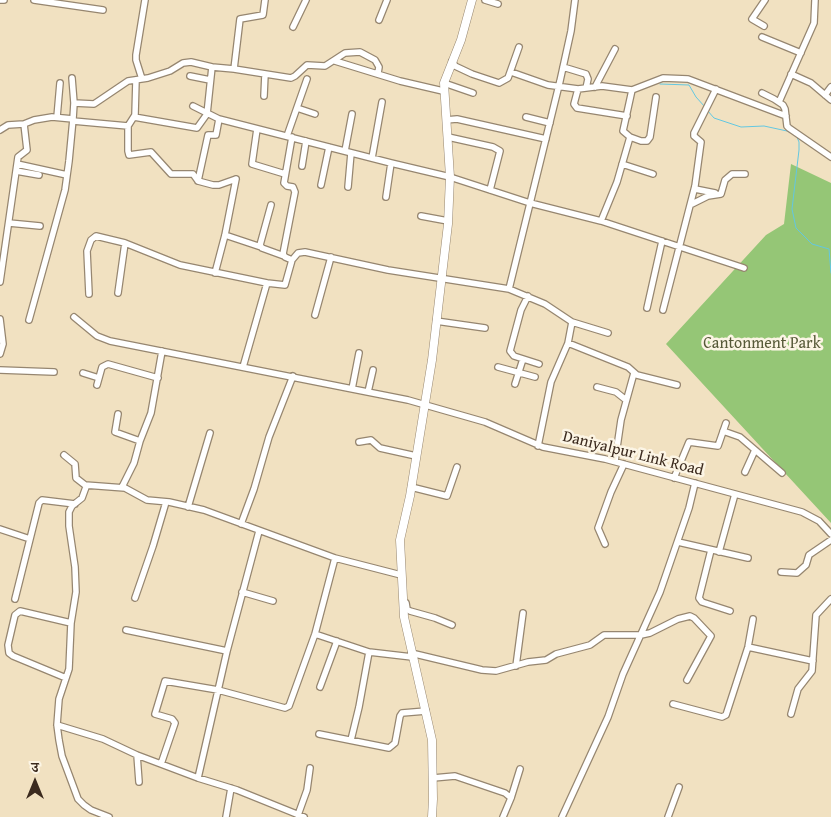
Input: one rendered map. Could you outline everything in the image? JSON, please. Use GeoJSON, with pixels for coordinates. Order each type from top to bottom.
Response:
{"type":"FeatureCollection","features":[{"type":"Feature","properties":{"kind":"street"},"geometry":{"type":"LineString","coordinates":[[34,0],[103,10]]}},
{"type":"Feature","properties":{"kind":"street"},"geometry":{"type":"LineString","coordinates":[[145,0],[136,55],[139,79],[134,117],[128,126],[129,155],[152,152],[171,174],[193,174],[198,181],[217,185],[236,179],[215,273]]}},
{"type":"Feature","properties":{"kind":"street"},"geometry":{"type":"LineString","coordinates":[[234,69],[240,19],[263,15],[265,0]]}},
{"type":"Feature","properties":{"kind":"street"},"geometry":{"type":"LineString","coordinates":[[293,27],[306,0]]}},
{"type":"Feature","properties":{"kind":"street"},"geometry":{"type":"LineString","coordinates":[[379,20],[386,0]]}},
{"type":"Feature","properties":{"kind":"street"},"geometry":{"type":"LineString","coordinates":[[432,817],[432,740],[404,617],[400,540],[425,405],[448,221],[450,177],[444,87],[472,0]]}},
{"type":"Feature","properties":{"kind":"street"},"geometry":{"type":"LineString","coordinates":[[485,0],[498,4]]}},
{"type":"Feature","properties":{"kind":"street"},"geometry":{"type":"LineString","coordinates":[[509,289],[563,67],[575,0]]}},
{"type":"Feature","properties":{"kind":"street"},"geometry":{"type":"LineString","coordinates":[[764,26],[752,19],[765,0]]}},
{"type":"Feature","properties":{"kind":"street"},"geometry":{"type":"LineString","coordinates":[[779,102],[814,23],[815,0]]}},
{"type":"Feature","properties":{"kind":"street"},"geometry":{"type":"LineString","coordinates":[[762,37],[801,53]]}},
{"type":"Feature","properties":{"kind":"street"},"geometry":{"type":"LineString","coordinates":[[452,61],[455,66],[496,83],[507,80],[519,47]]}},
{"type":"Feature","properties":{"kind":"street"},"geometry":{"type":"LineString","coordinates":[[596,87],[616,49]]}},
{"type":"Feature","properties":{"kind":"street"},"geometry":{"type":"LineString","coordinates":[[74,103],[94,104],[126,82],[170,71],[186,62],[291,78],[307,65],[325,66],[345,54],[364,53],[378,63],[378,73]]}},
{"type":"Feature","properties":{"kind":"street"},"geometry":{"type":"LineString","coordinates":[[335,61],[400,81],[473,93]]}},
{"type":"Feature","properties":{"kind":"street"},"geometry":{"type":"LineString","coordinates":[[134,117],[197,128],[207,114],[212,67]]}},
{"type":"Feature","properties":{"kind":"street"},"geometry":{"type":"LineString","coordinates":[[563,67],[586,74],[588,79],[586,88]]}},
{"type":"Feature","properties":{"kind":"street"},"geometry":{"type":"LineString","coordinates":[[511,72],[558,88],[578,89],[596,87],[632,90],[667,78],[688,79],[786,116]]}},
{"type":"Feature","properties":{"kind":"street"},"geometry":{"type":"LineString","coordinates":[[264,96],[265,74]]}},
{"type":"Feature","properties":{"kind":"street"},"geometry":{"type":"LineString","coordinates":[[791,74],[811,83],[831,100]]}},
{"type":"Feature","properties":{"kind":"street"},"geometry":{"type":"LineString","coordinates":[[190,76],[210,80]]}},
{"type":"Feature","properties":{"kind":"street"},"geometry":{"type":"LineString","coordinates":[[29,320],[67,175],[74,103],[72,78]]}},
{"type":"Feature","properties":{"kind":"street"},"geometry":{"type":"LineString","coordinates":[[284,256],[295,192],[293,187],[285,185],[285,174],[290,136],[307,79]]}},
{"type":"Feature","properties":{"kind":"street"},"geometry":{"type":"LineString","coordinates":[[57,117],[60,84]]}},
{"type":"Feature","properties":{"kind":"street"},"geometry":{"type":"LineString","coordinates":[[825,95],[831,87]]}},
{"type":"Feature","properties":{"kind":"street"},"geometry":{"type":"LineString","coordinates":[[578,89],[574,104],[577,108],[627,116]]}},
{"type":"Feature","properties":{"kind":"street"},"geometry":{"type":"LineString","coordinates":[[663,310],[695,189],[701,142],[694,136],[694,133],[716,89]]}},
{"type":"Feature","properties":{"kind":"street"},"geometry":{"type":"LineString","coordinates":[[632,90],[623,131],[630,137],[641,141],[648,140],[656,97]]}},
{"type":"Feature","properties":{"kind":"street"},"geometry":{"type":"LineString","coordinates":[[762,93],[779,102],[785,109],[786,123],[789,128],[831,157]]}},
{"type":"Feature","properties":{"kind":"street"},"geometry":{"type":"LineString","coordinates":[[372,158],[382,102]]}},
{"type":"Feature","properties":{"kind":"street"},"geometry":{"type":"LineString","coordinates":[[193,106],[207,114],[257,129],[290,136],[390,164],[450,177],[530,203],[600,221],[744,268]]}},
{"type":"Feature","properties":{"kind":"street"},"geometry":{"type":"LineString","coordinates":[[297,108],[315,114]]}},
{"type":"Feature","properties":{"kind":"street"},"geometry":{"type":"LineString","coordinates":[[348,188],[348,152],[352,114]]}},
{"type":"Feature","properties":{"kind":"street"},"geometry":{"type":"LineString","coordinates":[[0,130],[8,125],[24,124],[34,120],[57,117],[128,126]]}},
{"type":"Feature","properties":{"kind":"street"},"geometry":{"type":"LineString","coordinates":[[526,117],[550,123]]}},
{"type":"Feature","properties":{"kind":"street"},"geometry":{"type":"LineString","coordinates":[[198,181],[208,135],[216,135],[219,118]]}},
{"type":"Feature","properties":{"kind":"street"},"geometry":{"type":"LineString","coordinates":[[446,120],[457,119],[546,139]]}},
{"type":"Feature","properties":{"kind":"street"},"geometry":{"type":"LineString","coordinates":[[0,282],[17,164],[19,155],[27,150],[24,124]]}},
{"type":"Feature","properties":{"kind":"street"},"geometry":{"type":"LineString","coordinates":[[257,129],[252,164],[285,174]]}},
{"type":"Feature","properties":{"kind":"street"},"geometry":{"type":"LineString","coordinates":[[448,137],[498,148],[500,154],[490,190]]}},
{"type":"Feature","properties":{"kind":"street"},"geometry":{"type":"LineString","coordinates":[[600,221],[622,164],[630,137]]}},
{"type":"Feature","properties":{"kind":"street"},"geometry":{"type":"LineString","coordinates":[[302,166],[306,141]]}},
{"type":"Feature","properties":{"kind":"street"},"geometry":{"type":"LineString","coordinates":[[321,185],[329,147]]}},
{"type":"Feature","properties":{"kind":"street"},"geometry":{"type":"LineString","coordinates":[[17,164],[67,175]]}},
{"type":"Feature","properties":{"kind":"street"},"geometry":{"type":"LineString","coordinates":[[386,197],[390,164]]}},
{"type":"Feature","properties":{"kind":"street"},"geometry":{"type":"LineString","coordinates":[[622,164],[654,174]]}},
{"type":"Feature","properties":{"kind":"street"},"geometry":{"type":"LineString","coordinates":[[16,172],[39,175]]}},
{"type":"Feature","properties":{"kind":"street"},"geometry":{"type":"LineString","coordinates":[[720,195],[726,178],[734,173],[745,174]]}},
{"type":"Feature","properties":{"kind":"street"},"geometry":{"type":"LineString","coordinates":[[695,189],[720,195]]}},
{"type":"Feature","properties":{"kind":"street"},"geometry":{"type":"LineString","coordinates":[[692,204],[708,196],[720,195]]}},
{"type":"Feature","properties":{"kind":"street"},"geometry":{"type":"LineString","coordinates":[[261,247],[271,205]]}},
{"type":"Feature","properties":{"kind":"street"},"geometry":{"type":"LineString","coordinates":[[421,216],[448,221]]}},
{"type":"Feature","properties":{"kind":"street"},"geometry":{"type":"LineString","coordinates":[[9,223],[40,226]]}},
{"type":"Feature","properties":{"kind":"street"},"geometry":{"type":"LineString","coordinates":[[225,235],[292,260]]}},
{"type":"Feature","properties":{"kind":"street"},"geometry":{"type":"LineString","coordinates":[[89,294],[87,251],[91,240],[96,236],[125,243],[180,265],[267,283],[285,284],[292,260],[298,253],[305,252],[388,270],[509,289],[554,308],[572,322],[608,333]]}},
{"type":"Feature","properties":{"kind":"street"},"geometry":{"type":"LineString","coordinates":[[647,308],[662,241]]}},
{"type":"Feature","properties":{"kind":"street"},"geometry":{"type":"LineString","coordinates":[[118,293],[125,243]]}},
{"type":"Feature","properties":{"kind":"street"},"geometry":{"type":"LineString","coordinates":[[315,315],[331,257]]}},
{"type":"Feature","properties":{"kind":"street"},"geometry":{"type":"LineString","coordinates":[[243,367],[267,283]]}},
{"type":"Feature","properties":{"kind":"street"},"geometry":{"type":"LineString","coordinates":[[528,296],[521,310],[510,350],[511,354],[539,364]]}},
{"type":"Feature","properties":{"kind":"street","name":"Daniyalpur Link Road"},"geometry":{"type":"LineString","coordinates":[[74,317],[103,339],[408,400],[485,422],[538,446],[615,461],[802,512],[819,521],[831,534]]}},
{"type":"Feature","properties":{"kind":"street"},"geometry":{"type":"LineString","coordinates":[[0,319],[3,344],[0,354]]}},
{"type":"Feature","properties":{"kind":"street"},"geometry":{"type":"LineString","coordinates":[[436,321],[485,328]]}},
{"type":"Feature","properties":{"kind":"street"},"geometry":{"type":"LineString","coordinates":[[538,446],[551,382],[568,343],[572,322]]}},
{"type":"Feature","properties":{"kind":"street"},"geometry":{"type":"LineString","coordinates":[[568,343],[628,367],[634,373],[677,385]]}},
{"type":"Feature","properties":{"kind":"street"},"geometry":{"type":"LineString","coordinates":[[122,487],[134,463],[140,441],[151,414],[162,351]]}},
{"type":"Feature","properties":{"kind":"street"},"geometry":{"type":"LineString","coordinates":[[352,389],[359,353]]}},
{"type":"Feature","properties":{"kind":"street"},"geometry":{"type":"LineString","coordinates":[[515,384],[524,359]]}},
{"type":"Feature","properties":{"kind":"street"},"geometry":{"type":"LineString","coordinates":[[97,385],[102,367],[108,364],[158,378]]}},
{"type":"Feature","properties":{"kind":"street"},"geometry":{"type":"LineString","coordinates":[[498,366],[535,377]]}},
{"type":"Feature","properties":{"kind":"street"},"geometry":{"type":"LineString","coordinates":[[0,370],[54,372]]}},
{"type":"Feature","properties":{"kind":"street"},"geometry":{"type":"LineString","coordinates":[[368,392],[373,370]]}},
{"type":"Feature","properties":{"kind":"street"},"geometry":{"type":"LineString","coordinates":[[83,373],[99,378]]}},
{"type":"Feature","properties":{"kind":"street"},"geometry":{"type":"LineString","coordinates":[[615,461],[621,420],[634,373]]}},
{"type":"Feature","properties":{"kind":"street"},"geometry":{"type":"LineString","coordinates":[[241,524],[252,498],[269,437],[293,376]]}},
{"type":"Feature","properties":{"kind":"street"},"geometry":{"type":"LineString","coordinates":[[597,387],[616,392],[626,400]]}},
{"type":"Feature","properties":{"kind":"street"},"geometry":{"type":"LineString","coordinates":[[118,414],[115,432],[140,441]]}},
{"type":"Feature","properties":{"kind":"street"},"geometry":{"type":"LineString","coordinates":[[674,478],[689,442],[718,446],[726,423]]}},
{"type":"Feature","properties":{"kind":"street"},"geometry":{"type":"LineString","coordinates":[[723,431],[740,437],[782,473]]}},
{"type":"Feature","properties":{"kind":"street"},"geometry":{"type":"LineString","coordinates":[[188,507],[210,432]]}},
{"type":"Feature","properties":{"kind":"street"},"geometry":{"type":"LineString","coordinates":[[359,442],[371,440],[380,448],[416,456]]}},
{"type":"Feature","properties":{"kind":"street"},"geometry":{"type":"LineString","coordinates":[[745,472],[755,450]]}},
{"type":"Feature","properties":{"kind":"street"},"geometry":{"type":"LineString","coordinates":[[64,456],[75,464],[76,478],[85,485],[122,487],[146,500],[204,510],[335,558],[401,575]]}},
{"type":"Feature","properties":{"kind":"street"},"geometry":{"type":"LineString","coordinates":[[605,544],[598,528],[611,492],[624,464]]}},
{"type":"Feature","properties":{"kind":"street"},"geometry":{"type":"LineString","coordinates":[[411,487],[447,496],[457,467]]}},
{"type":"Feature","properties":{"kind":"street"},"geometry":{"type":"LineString","coordinates":[[562,817],[608,717],[623,674],[660,592],[678,542],[695,483]]}},
{"type":"Feature","properties":{"kind":"street"},"geometry":{"type":"LineString","coordinates":[[85,485],[82,498],[70,509],[69,518],[76,585],[71,623],[69,668],[59,695],[57,725],[62,756],[78,799],[91,810],[109,817]]}},
{"type":"Feature","properties":{"kind":"street"},"geometry":{"type":"LineString","coordinates":[[719,552],[735,494]]}},
{"type":"Feature","properties":{"kind":"street"},"geometry":{"type":"LineString","coordinates":[[15,599],[40,501],[75,504]]}},
{"type":"Feature","properties":{"kind":"street"},"geometry":{"type":"LineString","coordinates":[[135,598],[154,546],[166,502]]}},
{"type":"Feature","properties":{"kind":"street"},"geometry":{"type":"LineString","coordinates":[[0,529],[30,539]]}},
{"type":"Feature","properties":{"kind":"street"},"geometry":{"type":"LineString","coordinates":[[198,778],[227,651],[259,531]]}},
{"type":"Feature","properties":{"kind":"street"},"geometry":{"type":"LineString","coordinates":[[781,572],[797,573],[806,565],[808,555],[831,540]]}},
{"type":"Feature","properties":{"kind":"street"},"geometry":{"type":"LineString","coordinates":[[678,542],[748,558]]}},
{"type":"Feature","properties":{"kind":"street"},"geometry":{"type":"LineString","coordinates":[[711,550],[699,598],[702,602],[730,611]]}},
{"type":"Feature","properties":{"kind":"street"},"geometry":{"type":"LineString","coordinates":[[161,764],[175,724],[172,719],[155,714],[163,683],[167,681],[218,690],[287,707],[290,704],[315,634],[335,558]]}},
{"type":"Feature","properties":{"kind":"street"},"geometry":{"type":"LineString","coordinates":[[242,592],[273,601]]}},
{"type":"Feature","properties":{"kind":"street"},"geometry":{"type":"LineString","coordinates":[[402,592],[408,610],[452,625]]}},
{"type":"Feature","properties":{"kind":"street"},"geometry":{"type":"LineString","coordinates":[[791,714],[798,690],[812,671],[815,618],[818,612],[831,599]]}},
{"type":"Feature","properties":{"kind":"street"},"geometry":{"type":"LineString","coordinates":[[66,678],[14,656],[9,653],[8,645],[16,615],[20,611],[71,623]]}},
{"type":"Feature","properties":{"kind":"street"},"geometry":{"type":"LineString","coordinates":[[516,666],[523,613]]}},
{"type":"Feature","properties":{"kind":"street"},"geometry":{"type":"LineString","coordinates":[[315,634],[369,652],[412,655],[489,672],[503,670],[528,662],[546,660],[556,654],[590,645],[604,635],[653,632],[683,617],[690,616],[711,636],[687,680]]}},
{"type":"Feature","properties":{"kind":"street"},"geometry":{"type":"LineString","coordinates":[[673,704],[725,717],[748,647],[753,619]]}},
{"type":"Feature","properties":{"kind":"street"},"geometry":{"type":"LineString","coordinates":[[126,630],[227,651]]}},
{"type":"Feature","properties":{"kind":"street"},"geometry":{"type":"LineString","coordinates":[[320,687],[337,641]]}},
{"type":"Feature","properties":{"kind":"street"},"geometry":{"type":"LineString","coordinates":[[748,647],[813,661]]}},
{"type":"Feature","properties":{"kind":"street"},"geometry":{"type":"LineString","coordinates":[[351,740],[369,652]]}},
{"type":"Feature","properties":{"kind":"street"},"geometry":{"type":"LineString","coordinates":[[318,734],[389,748],[393,746],[402,713],[426,710]]}},
{"type":"Feature","properties":{"kind":"street"},"geometry":{"type":"LineString","coordinates":[[57,725],[103,739],[161,764],[231,788],[301,816],[310,768]]}},
{"type":"Feature","properties":{"kind":"street"},"geometry":{"type":"LineString","coordinates":[[137,754],[139,782]]}},
{"type":"Feature","properties":{"kind":"street"},"geometry":{"type":"LineString","coordinates":[[503,817],[520,769]]}},
{"type":"Feature","properties":{"kind":"street"},"geometry":{"type":"LineString","coordinates":[[433,778],[456,776],[505,793],[511,798]]}},
{"type":"Feature","properties":{"kind":"street"},"geometry":{"type":"LineString","coordinates":[[668,817],[679,787]]}},
{"type":"Feature","properties":{"kind":"street"},"geometry":{"type":"LineString","coordinates":[[226,817],[231,788]]}},
{"type":"Feature","properties":{"kind":"green space","name":"Cantonment Park"},"geometry":{"type":"Polygon","coordinates":[[[791,164],[831,183],[831,523],[666,344],[766,235],[784,224],[791,164]]]}},
{"type":"Feature","properties":{"kind":"waterway"},"geometry":{"type":"LineString","coordinates":[[660,84],[689,85],[705,107]]}},
{"type":"Feature","properties":{"kind":"waterway"},"geometry":{"type":"LineString","coordinates":[[707,110],[714,118],[741,127],[764,126],[796,135],[799,142],[799,150],[792,209],[796,228],[812,244],[829,249],[831,273]]}}]}
